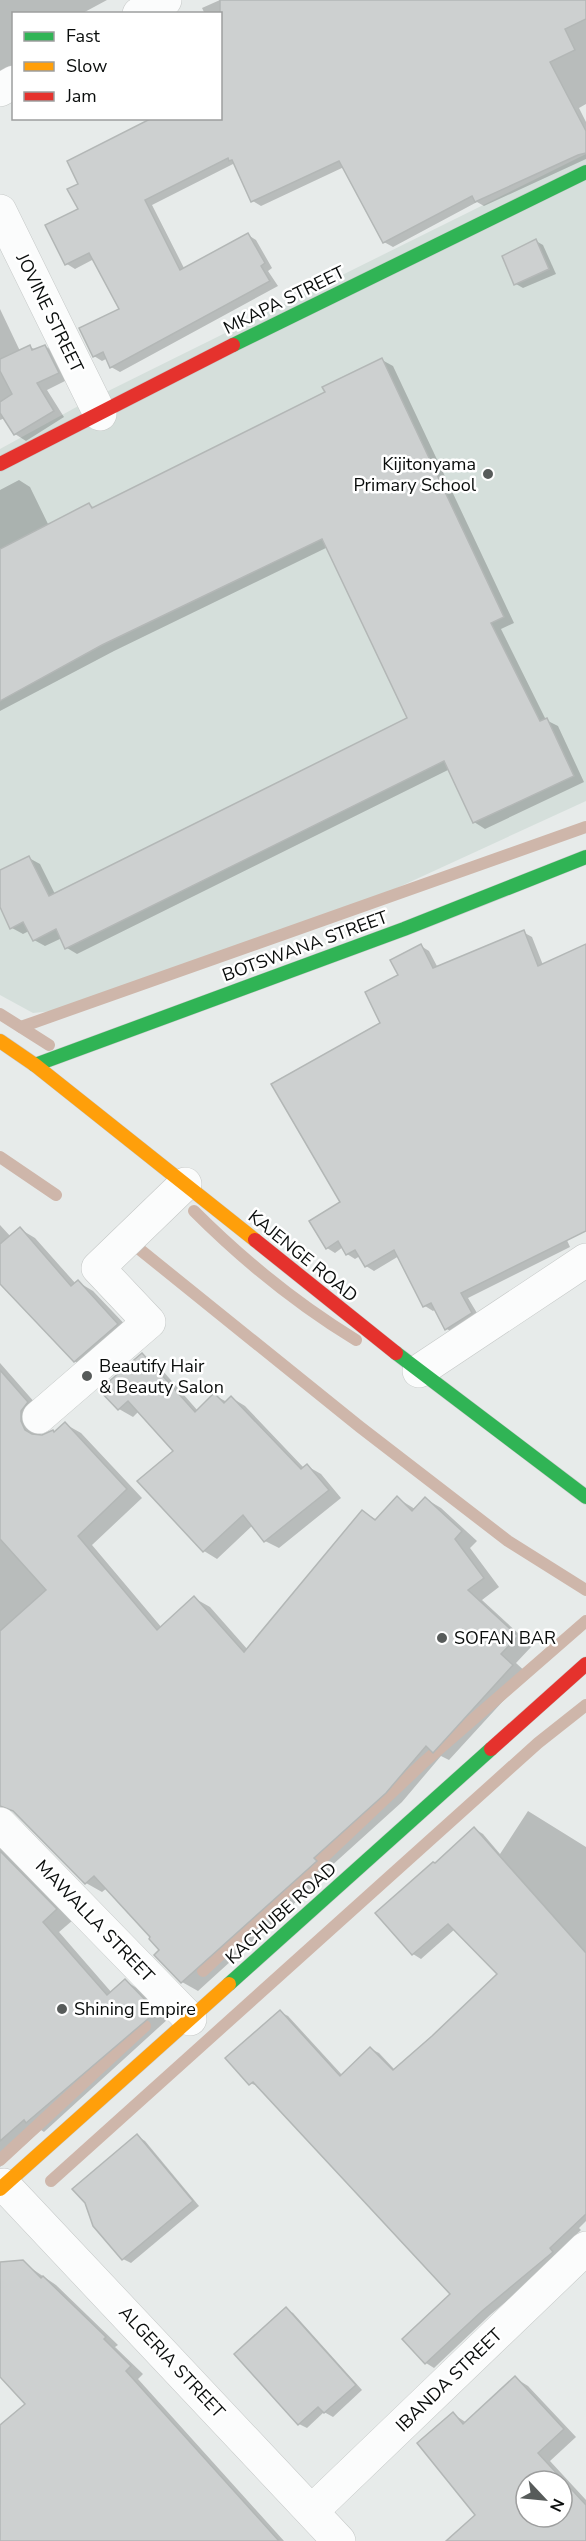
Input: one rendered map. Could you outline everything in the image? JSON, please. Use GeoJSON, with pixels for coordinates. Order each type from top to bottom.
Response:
{"type":"FeatureCollection","features":[{"type":"Feature","properties":{"kind":"street"},"geometry":{"type":"LineString","coordinates":[[143,12],[165,0]]}},
{"type":"Feature","properties":{"kind":"street","name":"MKAPA STREET"},"geometry":{"type":"LineString","coordinates":[[0,464],[262,330],[586,172]]}},
{"type":"Feature","properties":{"kind":"street","name":"JOVINE STREET"},"geometry":{"type":"LineString","coordinates":[[0,212],[100,414]]}},
{"type":"Feature","properties":{"kind":"street","name":"BOTSWANA STREET"},"geometry":{"type":"LineString","coordinates":[[35,1065],[404,929],[586,857]]}},
{"type":"Feature","properties":{"kind":"street","name":"KAJENGE ROAD"},"geometry":{"type":"LineString","coordinates":[[0,1041],[35,1065],[419,1371],[586,1497]]}},
{"type":"Feature","properties":{"kind":"street"},"geometry":{"type":"LineString","coordinates":[[39,1417],[149,1322],[98,1268],[185,1184]]}},
{"type":"Feature","properties":{"kind":"street"},"geometry":{"type":"LineString","coordinates":[[419,1371],[586,1260]]}},
{"type":"Feature","properties":{"kind":"street","name":"KACHUBE ROAD"},"geometry":{"type":"LineString","coordinates":[[2,2187],[586,1664]]}},
{"type":"Feature","properties":{"kind":"street","name":"MAWALLA STREET"},"geometry":{"type":"LineString","coordinates":[[0,1824],[190,2019]]}},
{"type":"Feature","properties":{"kind":"street","name":"ALGERIA STREET"},"geometry":{"type":"LineString","coordinates":[[2,2187],[339,2541]]}},
{"type":"Feature","properties":{"kind":"street","name":"IBANDA STREET"},"geometry":{"type":"LineString","coordinates":[[312,2511],[582,2260]]}},
{"type":"Feature","properties":{"kind":"shaded area","name":"Kijitonyama Primary School"},"geometry":{"type":"Polygon","coordinates":[[[586,154],[586,801],[349,910],[91,1007],[33,1013],[0,995],[0,449],[82,404],[586,154]]]}},
{"type":"Feature","properties":{"kind":"building"},"geometry":{"type":"Polygon","coordinates":[[[220,0],[586,0],[586,19],[565,29],[575,50],[550,62],[586,131],[586,153],[475,202],[472,196],[383,243],[339,161],[251,202],[232,160],[229,161],[228,158],[145,200],[180,270],[248,233],[265,263],[261,266],[270,281],[110,368],[103,352],[93,357],[79,328],[119,309],[89,253],[65,265],[45,225],[78,209],[67,189],[78,184],[67,161],[148,120],[222,120],[222,12],[220,12],[220,0]]]}},
{"type":"Feature","properties":{"kind":"building"},"geometry":{"type":"Polygon","coordinates":[[[536,239],[549,269],[514,285],[502,256],[536,239]]]}},
{"type":"Feature","properties":{"kind":"building"},"geometry":{"type":"Polygon","coordinates":[[[30,345],[32,350],[45,345],[59,373],[37,383],[54,411],[14,435],[0,413],[0,402],[12,394],[0,371],[0,359],[30,345]]]}},
{"type":"Feature","properties":{"kind":"building"},"geometry":{"type":"Polygon","coordinates":[[[382,358],[504,617],[491,623],[540,721],[547,718],[574,776],[473,823],[444,761],[65,949],[56,929],[33,941],[23,922],[10,929],[0,907],[0,870],[29,856],[49,896],[407,718],[322,539],[102,645],[0,701],[0,549],[89,503],[92,508],[325,392],[322,387],[382,358]]]}},
{"type":"Feature","properties":{"kind":"building"},"geometry":{"type":"Polygon","coordinates":[[[524,930],[538,966],[586,944],[586,1231],[461,1293],[472,1313],[445,1330],[431,1303],[423,1307],[394,1250],[365,1267],[355,1250],[346,1255],[338,1241],[326,1249],[309,1221],[340,1202],[271,1084],[380,1023],[365,992],[398,975],[390,960],[421,944],[433,968],[524,930]]]}},
{"type":"Feature","properties":{"kind":"building"},"geometry":{"type":"Polygon","coordinates":[[[20,1227],[71,1286],[78,1280],[118,1324],[74,1362],[0,1284],[0,1244],[20,1227]]]}},
{"type":"Feature","properties":{"kind":"building"},"geometry":{"type":"Polygon","coordinates":[[[142,1353],[195,1412],[214,1393],[224,1403],[231,1396],[301,1469],[307,1464],[329,1490],[264,1542],[243,1515],[203,1552],[137,1481],[173,1451],[128,1401],[118,1410],[99,1390],[142,1353]]]}},
{"type":"Feature","properties":{"kind":"building"},"geometry":{"type":"Polygon","coordinates":[[[0,1370],[28,1402],[21,1411],[21,1421],[25,1430],[32,1434],[42,1435],[53,1430],[54,1432],[65,1422],[127,1489],[78,1536],[157,1630],[194,1596],[244,1652],[362,1510],[375,1520],[397,1496],[412,1511],[425,1497],[462,1531],[455,1539],[484,1578],[468,1590],[518,1636],[501,1654],[513,1665],[433,1753],[426,1746],[386,1793],[314,1858],[317,1861],[181,1983],[154,1955],[159,1950],[149,1939],[150,1937],[94,1876],[85,1884],[13,1811],[0,1806],[0,1631],[46,1590],[0,1539],[0,1370]]]}},
{"type":"Feature","properties":{"kind":"building"},"geometry":{"type":"Polygon","coordinates":[[[474,1827],[586,1953],[586,2214],[550,2248],[553,2252],[482,2311],[425,2364],[402,2339],[450,2294],[253,2082],[249,2085],[225,2058],[280,2010],[340,2076],[370,2047],[393,2070],[432,2036],[497,1974],[448,1924],[412,1955],[375,1913],[474,1827]]]}},
{"type":"Feature","properties":{"kind":"building"},"geometry":{"type":"Polygon","coordinates":[[[0,1851],[57,1909],[43,1922],[107,1995],[125,1979],[153,2008],[146,2015],[149,2018],[26,2123],[24,2120],[0,2141],[0,1851]]]}},
{"type":"Feature","properties":{"kind":"building"},"geometry":{"type":"Polygon","coordinates":[[[137,2134],[193,2201],[122,2260],[93,2226],[85,2203],[72,2189],[137,2134]]]}},
{"type":"Feature","properties":{"kind":"building"},"geometry":{"type":"Polygon","coordinates":[[[23,2260],[41,2278],[43,2276],[106,2337],[104,2339],[131,2366],[126,2371],[279,2541],[0,2541],[0,2425],[25,2404],[0,2377],[0,2262],[23,2260]]]}},
{"type":"Feature","properties":{"kind":"building"},"geometry":{"type":"Polygon","coordinates":[[[286,2307],[356,2385],[324,2413],[318,2407],[298,2425],[234,2354],[286,2307]]]}},
{"type":"Feature","properties":{"kind":"building"},"geometry":{"type":"Polygon","coordinates":[[[515,2376],[564,2429],[538,2453],[553,2469],[514,2469],[514,2529],[574,2529],[574,2492],[586,2505],[586,2541],[446,2541],[475,2515],[417,2443],[453,2412],[463,2424],[515,2376]]]}},
{"type":"Feature","properties":{"kind":"waterway"},"geometry":{"type":"LineString","coordinates":[[21,1027],[586,827]]}},
{"type":"Feature","properties":{"kind":"waterway"},"geometry":{"type":"LineString","coordinates":[[0,1014],[49,1045]]}},
{"type":"Feature","properties":{"kind":"waterway"},"geometry":{"type":"LineString","coordinates":[[0,1157],[56,1195]]}},
{"type":"Feature","properties":{"kind":"waterway"},"geometry":{"type":"LineString","coordinates":[[194,1211],[271,1280],[313,1312],[356,1340]]}},
{"type":"Feature","properties":{"kind":"waterway"},"geometry":{"type":"LineString","coordinates":[[128,1240],[360,1427],[508,1541],[586,1590]]}},
{"type":"Feature","properties":{"kind":"waterway"},"geometry":{"type":"LineString","coordinates":[[203,1971],[423,1763],[586,1621]]}},
{"type":"Feature","properties":{"kind":"waterway"},"geometry":{"type":"LineString","coordinates":[[51,2181],[538,1743],[586,1705]]}},
{"type":"Feature","properties":{"kind":"waterway"},"geometry":{"type":"LineString","coordinates":[[0,2160],[145,2026]]}},
{"type":"Feature","properties":{"kind":"traffic: fast"},"geometry":{"type":"LineString","coordinates":[[233,345],[586,172]]}},
{"type":"Feature","properties":{"kind":"traffic: fast"},"geometry":{"type":"LineString","coordinates":[[35,1065],[404,929],[586,857]]}},
{"type":"Feature","properties":{"kind":"traffic: fast"},"geometry":{"type":"LineString","coordinates":[[396,1353],[586,1497]]}},
{"type":"Feature","properties":{"kind":"traffic: fast"},"geometry":{"type":"LineString","coordinates":[[229,1984],[491,1749]]}},
{"type":"Feature","properties":{"kind":"traffic: slow"},"geometry":{"type":"LineString","coordinates":[[0,1041],[35,1065],[255,1240]]}},
{"type":"Feature","properties":{"kind":"traffic: slow"},"geometry":{"type":"LineString","coordinates":[[0,2189],[229,1984]]}},
{"type":"Feature","properties":{"kind":"traffic: jam"},"geometry":{"type":"LineString","coordinates":[[0,464],[233,345]]}},
{"type":"Feature","properties":{"kind":"traffic: jam"},"geometry":{"type":"LineString","coordinates":[[255,1240],[396,1353]]}},
{"type":"Feature","properties":{"kind":"traffic: jam"},"geometry":{"type":"LineString","coordinates":[[491,1749],[586,1664]]}},
{"type":"Feature","properties":{"kind":"place","name":"Kijitonyama Primary School"},"geometry":{"type":"Point","coordinates":[488,474]}},
{"type":"Feature","properties":{"kind":"place","name":"Beautify Hair & Beauty Salon"},"geometry":{"type":"Point","coordinates":[87,1376]}},
{"type":"Feature","properties":{"kind":"place","name":"SOFAN BAR"},"geometry":{"type":"Point","coordinates":[442,1638]}},
{"type":"Feature","properties":{"kind":"place","name":"Shining Empire"},"geometry":{"type":"Point","coordinates":[62,2009]}}]}
